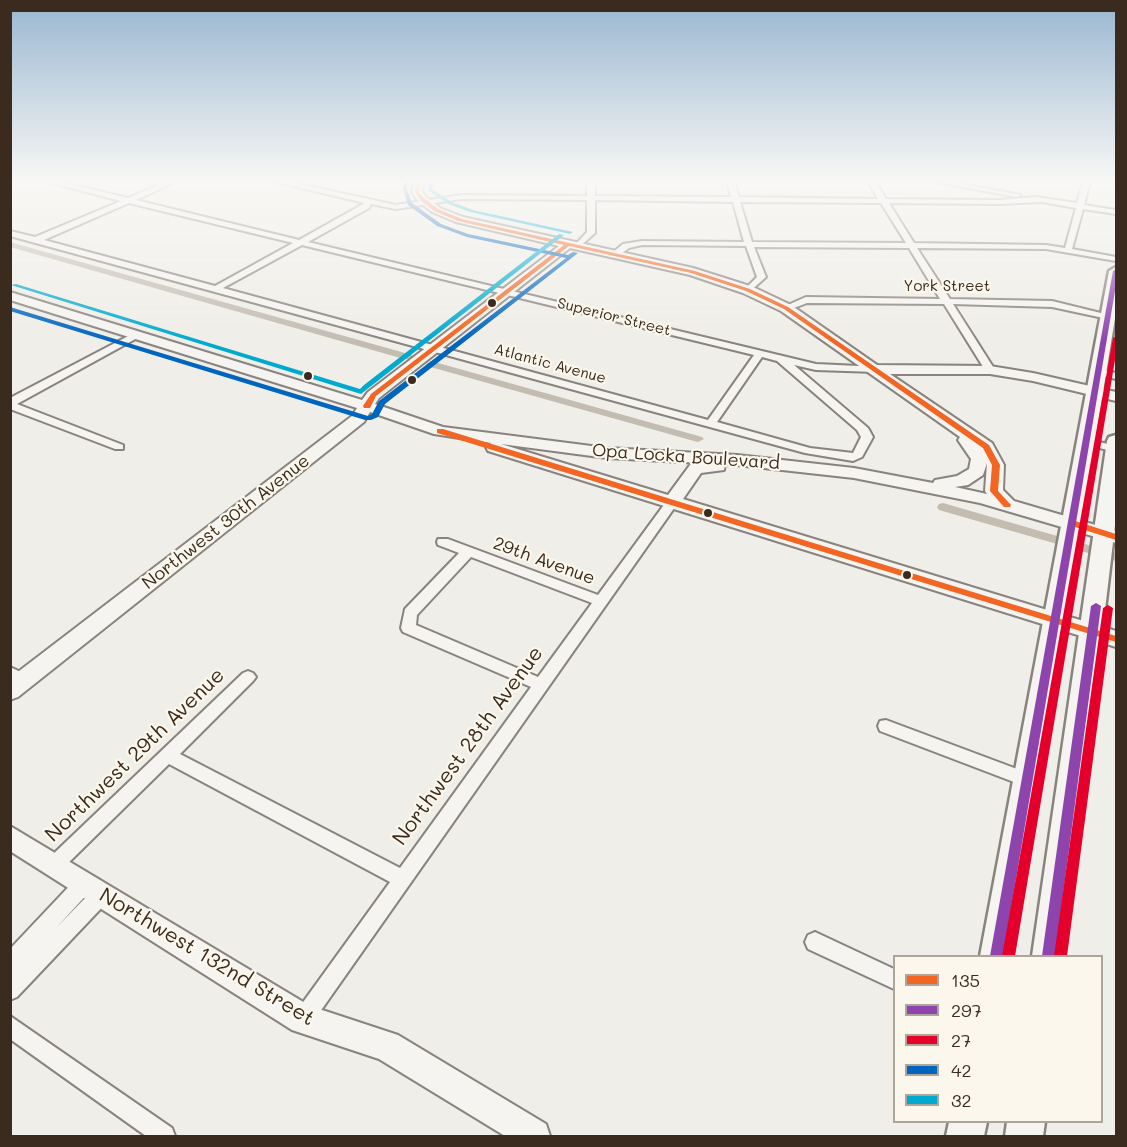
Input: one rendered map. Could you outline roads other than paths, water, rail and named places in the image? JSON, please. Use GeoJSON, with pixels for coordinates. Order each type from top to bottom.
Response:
{"type":"FeatureCollection","features":[{"type":"Feature","properties":{"kind":"main road"},"geometry":{"type":"LineString","coordinates":[[996,955],[1096,392],[1108,374],[1108,316],[1116,271]]}},
{"type":"Feature","properties":{"kind":"main road"},"geometry":{"type":"LineString","coordinates":[[1048,955],[1092,631],[1107,544],[1116,446]]}},
{"type":"Feature","properties":{"kind":"street","name":"Atlantic Avenue"},"geometry":{"type":"LineString","coordinates":[[16,235],[808,451],[853,458],[858,455],[867,437],[862,428],[780,358]]}},
{"type":"Feature","properties":{"kind":"street"},"geometry":{"type":"LineString","coordinates":[[36,240],[49,235]]}},
{"type":"Feature","properties":{"kind":"street","name":"Superior Street"},"geometry":{"type":"LineString","coordinates":[[269,235],[822,367],[990,370],[1033,377],[1116,396]]}},
{"type":"Feature","properties":{"kind":"street"},"geometry":{"type":"LineString","coordinates":[[216,289],[314,235]]}},
{"type":"Feature","properties":{"kind":"street"},"geometry":{"type":"LineString","coordinates":[[524,235],[693,272],[748,290],[786,308],[955,426],[976,438],[992,456],[996,465],[993,491],[1007,505]]}},
{"type":"Feature","properties":{"kind":"street"},"geometry":{"type":"LineString","coordinates":[[573,245],[590,235]]}},
{"type":"Feature","properties":{"kind":"street"},"geometry":{"type":"LineString","coordinates":[[746,235],[762,277],[748,290]]}},
{"type":"Feature","properties":{"kind":"street"},"geometry":{"type":"LineString","coordinates":[[904,235],[990,370]]}},
{"type":"Feature","properties":{"kind":"street"},"geometry":{"type":"LineString","coordinates":[[1068,250],[1072,235]]}},
{"type":"Feature","properties":{"kind":"street"},"geometry":{"type":"LineString","coordinates":[[615,254],[626,246],[638,243],[749,244],[1046,247],[1116,259]]}},
{"type":"Feature","properties":{"kind":"street","name":"Northwest 30th Avenue"},"geometry":{"type":"LineString","coordinates":[[15,681],[358,419],[373,396],[573,245]]}},
{"type":"Feature","properties":{"kind":"street","name":"Opa Locka Boulevard"},"geometry":{"type":"LineString","coordinates":[[10,296],[367,406],[440,431],[607,453],[795,465],[870,476],[1007,505],[1070,536],[1107,544]]}},
{"type":"Feature","properties":{"kind":"street","name":"York Street"},"geometry":{"type":"LineString","coordinates":[[786,308],[806,300],[1036,302],[1108,316]]}},
{"type":"Feature","properties":{"kind":"street"},"geometry":{"type":"LineString","coordinates":[[10,404],[136,335]]}},
{"type":"Feature","properties":{"kind":"street"},"geometry":{"type":"LineString","coordinates":[[711,423],[760,353]]}},
{"type":"Feature","properties":{"kind":"street"},"geometry":{"type":"LineString","coordinates":[[10,404],[119,447]]}},
{"type":"Feature","properties":{"kind":"street"},"geometry":{"type":"LineString","coordinates":[[920,485],[962,481],[977,471],[979,459],[955,426]]}},
{"type":"Feature","properties":{"kind":"street"},"geometry":{"type":"LineString","coordinates":[[440,431],[1116,639]]}},
{"type":"Feature","properties":{"kind":"street"},"geometry":{"type":"LineString","coordinates":[[1087,442],[1116,446]]}},
{"type":"Feature","properties":{"kind":"street"},"geometry":{"type":"LineString","coordinates":[[673,501],[690,474],[706,466],[764,468],[857,479],[870,476]]}},
{"type":"Feature","properties":{"kind":"street","name":"Northwest 28th Avenue"},"geometry":{"type":"LineString","coordinates":[[303,1019],[673,501]]}},
{"type":"Feature","properties":{"kind":"street"},"geometry":{"type":"LineString","coordinates":[[443,542],[468,552]]}},
{"type":"Feature","properties":{"kind":"street","name":"29th Avenue"},"geometry":{"type":"LineString","coordinates":[[541,685],[408,628],[410,613],[468,552],[600,601]]}},
{"type":"Feature","properties":{"kind":"street","name":"Northwest 29th Avenue"},"geometry":{"type":"LineString","coordinates":[[54,865],[248,677]]}},
{"type":"Feature","properties":{"kind":"street"},"geometry":{"type":"LineString","coordinates":[[886,726],[1027,780]]}},
{"type":"Feature","properties":{"kind":"street"},"geometry":{"type":"LineString","coordinates":[[167,755],[402,879]]}},
{"type":"Feature","properties":{"kind":"street","name":"Northwest 132nd Street"},"geometry":{"type":"LineString","coordinates":[[10,837],[303,1019],[387,1046],[534,1137]]}},
{"type":"Feature","properties":{"kind":"street"},"geometry":{"type":"LineString","coordinates":[[10,990],[41,945],[92,889]]}},
{"type":"Feature","properties":{"kind":"street"},"geometry":{"type":"LineString","coordinates":[[815,942],[893,979]]}},
{"type":"Feature","properties":{"kind":"street"},"geometry":{"type":"LineString","coordinates":[[10,964],[41,945]]}},
{"type":"Feature","properties":{"kind":"street"},"geometry":{"type":"LineString","coordinates":[[10,1026],[164,1137]]}},
{"type":"Feature","properties":{"kind":"waterway"},"geometry":{"type":"LineString","coordinates":[[10,244],[408,357]]}},
{"type":"Feature","properties":{"kind":"waterway"},"geometry":{"type":"LineString","coordinates":[[431,364],[698,439]]}},
{"type":"Feature","properties":{"kind":"waterway"},"geometry":{"type":"LineString","coordinates":[[943,507],[1116,557]]}}]}
